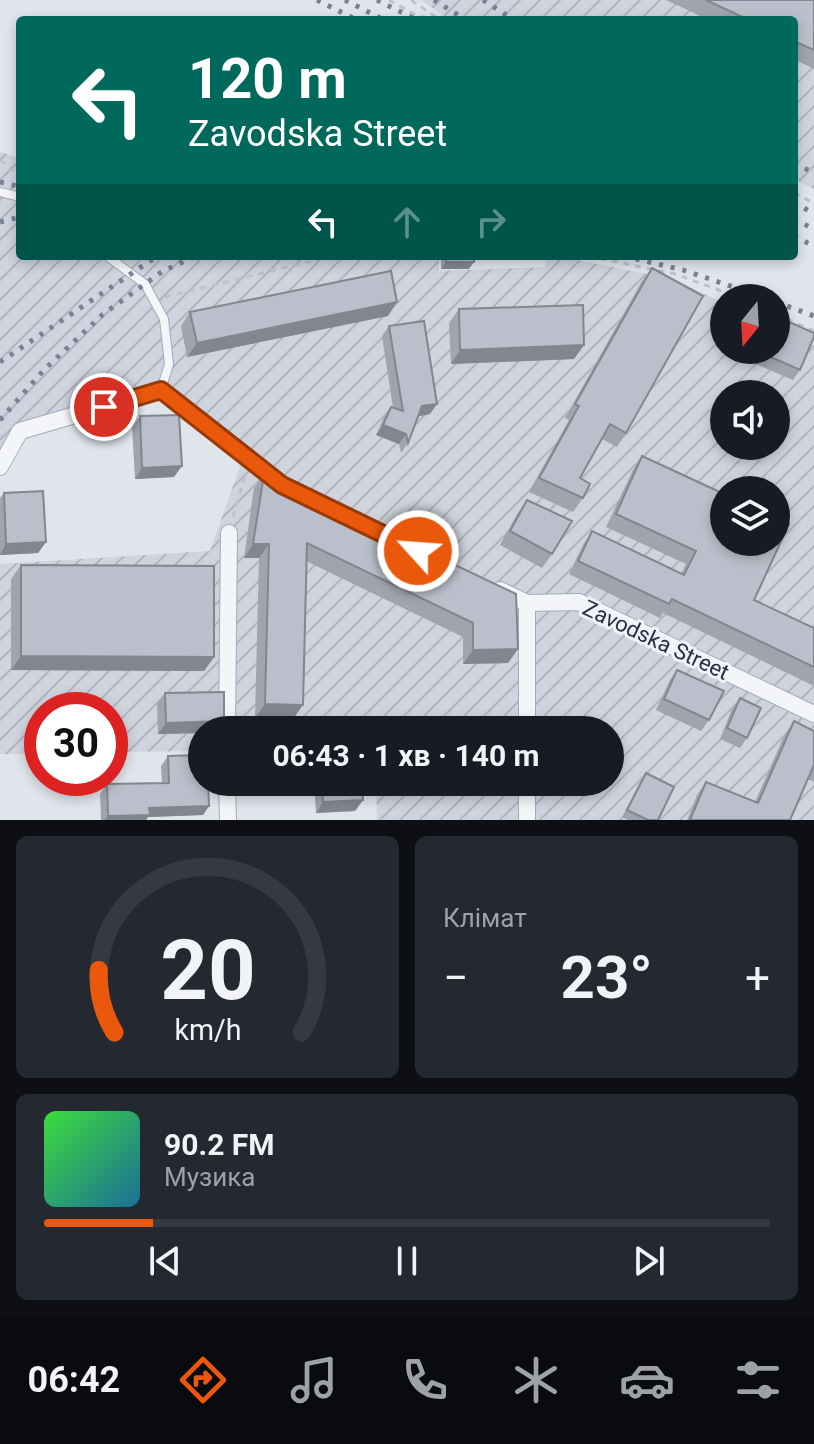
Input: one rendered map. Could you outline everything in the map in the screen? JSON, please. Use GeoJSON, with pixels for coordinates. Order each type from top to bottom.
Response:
{"type":"FeatureCollection","features":[{"type":"Feature","properties":{"kind":"street"},"geometry":{"type":"LineString","coordinates":[[0,467],[20,431],[161,390],[282,485],[311,499]]}},
{"type":"Feature","properties":{"kind":"street"},"geometry":{"type":"LineString","coordinates":[[227,716],[229,533]]}},
{"type":"Feature","properties":{"kind":"street","name":"Zavodska Street"},"geometry":{"type":"LineString","coordinates":[[483,582],[527,603],[579,602],[814,714]]}},
{"type":"Feature","properties":{"kind":"street"},"geometry":{"type":"LineString","coordinates":[[527,603],[527,716]]}},
{"type":"Feature","properties":{"kind":"street"},"geometry":{"type":"LineString","coordinates":[[227,796],[228,820]]}},
{"type":"Feature","properties":{"kind":"street"},"geometry":{"type":"LineString","coordinates":[[527,796],[527,820]]}},
{"type":"Feature","properties":{"kind":"lane"},"geometry":{"type":"LineString","coordinates":[[112,260],[145,284],[164,319],[169,364],[161,390]]}},
{"type":"Feature","properties":{"kind":"path"},"geometry":{"type":"LineString","coordinates":[[389,0],[422,16]]}},
{"type":"Feature","properties":{"kind":"path"},"geometry":{"type":"LineString","coordinates":[[411,0],[432,16]]}},
{"type":"Feature","properties":{"kind":"path"},"geometry":{"type":"LineString","coordinates":[[154,300],[316,260]]}},
{"type":"Feature","properties":{"kind":"path"},"geometry":{"type":"LineString","coordinates":[[607,260],[675,274],[710,287]]}},
{"type":"Feature","properties":{"kind":"path"},"geometry":{"type":"LineString","coordinates":[[790,320],[814,331]]}},
{"type":"Feature","properties":{"kind":"path"},"geometry":{"type":"LineString","coordinates":[[229,533],[250,460]]}},
{"type":"Feature","properties":{"kind":"shaded area"},"geometry":{"type":"Polygon","coordinates":[[[421,0],[814,0],[814,189],[798,181],[798,16],[444,16],[421,0]]]}},
{"type":"Feature","properties":{"kind":"shaded area"},"geometry":{"type":"Polygon","coordinates":[[[0,152],[16,157],[16,260],[439,260],[439,271],[545,267],[546,260],[578,260],[672,279],[710,297],[710,364],[790,364],[790,334],[814,345],[814,820],[377,820],[376,796],[624,796],[624,716],[188,716],[188,751],[128,752],[128,692],[24,692],[24,754],[0,754],[0,564],[210,551],[244,455],[161,390],[20,431],[0,467],[0,152]]]}},
{"type":"Feature","properties":{"kind":"building"},"geometry":{"type":"Polygon","coordinates":[[[706,0],[814,0],[814,50],[798,43],[798,16],[740,16],[706,0]]]}},
{"type":"Feature","properties":{"kind":"building"},"geometry":{"type":"Polygon","coordinates":[[[446,260],[474,260],[474,262],[446,260]]]}},
{"type":"Feature","properties":{"kind":"building"},"geometry":{"type":"Polygon","coordinates":[[[652,268],[703,296],[626,433],[610,424],[580,478],[590,484],[583,498],[539,478],[579,406],[575,404],[652,268]]]}},
{"type":"Feature","properties":{"kind":"building"},"geometry":{"type":"Polygon","coordinates":[[[391,271],[397,302],[197,343],[190,312],[391,271]]]}},
{"type":"Feature","properties":{"kind":"building"},"geometry":{"type":"Polygon","coordinates":[[[583,305],[584,345],[460,350],[459,309],[583,305]]]}},
{"type":"Feature","properties":{"kind":"building"},"geometry":{"type":"Polygon","coordinates":[[[424,321],[437,404],[422,406],[408,443],[406,434],[383,425],[391,407],[403,411],[389,326],[424,321]]]}},
{"type":"Feature","properties":{"kind":"building"},"geometry":{"type":"Polygon","coordinates":[[[790,322],[814,333],[800,370],[786,364],[790,364],[790,322]]]}},
{"type":"Feature","properties":{"kind":"building"},"geometry":{"type":"Polygon","coordinates":[[[179,415],[182,466],[142,468],[140,416],[179,415]]]}},
{"type":"Feature","properties":{"kind":"building"},"geometry":{"type":"Polygon","coordinates":[[[642,456],[710,488],[710,556],[774,556],[754,600],[814,628],[814,667],[672,599],[669,604],[578,561],[592,531],[684,575],[696,551],[616,514],[642,456]]]}},
{"type":"Feature","properties":{"kind":"building"},"geometry":{"type":"Polygon","coordinates":[[[264,474],[516,594],[518,649],[473,650],[473,623],[307,543],[303,705],[265,704],[269,544],[253,544],[264,474]]]}},
{"type":"Feature","properties":{"kind":"building"},"geometry":{"type":"Polygon","coordinates":[[[43,491],[46,542],[6,544],[4,493],[43,491]]]}},
{"type":"Feature","properties":{"kind":"building"},"geometry":{"type":"Polygon","coordinates":[[[527,500],[572,521],[552,554],[510,531],[527,500]]]}},
{"type":"Feature","properties":{"kind":"building"},"geometry":{"type":"Polygon","coordinates":[[[21,565],[214,566],[214,657],[21,656],[21,565]]]}},
{"type":"Feature","properties":{"kind":"building"},"geometry":{"type":"Polygon","coordinates":[[[677,670],[724,691],[709,720],[664,699],[677,670]]]}},
{"type":"Feature","properties":{"kind":"building"},"geometry":{"type":"Polygon","coordinates":[[[224,692],[224,716],[188,716],[188,722],[166,723],[165,693],[224,692]]]}},
{"type":"Feature","properties":{"kind":"building"},"geometry":{"type":"Polygon","coordinates":[[[740,698],[761,708],[747,738],[727,728],[740,698]]]}},
{"type":"Feature","properties":{"kind":"building"},"geometry":{"type":"Polygon","coordinates":[[[794,721],[814,731],[814,765],[790,820],[690,820],[706,782],[758,803],[794,721]]]}},
{"type":"Feature","properties":{"kind":"building"},"geometry":{"type":"Polygon","coordinates":[[[188,755],[188,796],[209,796],[209,806],[149,808],[150,815],[108,816],[107,796],[128,796],[128,784],[169,783],[168,756],[188,755]]]}},
{"type":"Feature","properties":{"kind":"building"},"geometry":{"type":"Polygon","coordinates":[[[646,773],[674,787],[658,820],[648,820],[627,810],[646,773]]]}},
{"type":"Feature","properties":{"kind":"building"},"geometry":{"type":"Polygon","coordinates":[[[323,796],[363,796],[363,800],[323,802],[323,796]]]}},
{"type":"Feature","properties":{"kind":"railway"},"geometry":{"type":"LineString","coordinates":[[317,0],[349,16]]}},
{"type":"Feature","properties":{"kind":"railway"},"geometry":{"type":"LineString","coordinates":[[345,0],[376,16]]}},
{"type":"Feature","properties":{"kind":"railway"},"geometry":{"type":"LineString","coordinates":[[377,0],[409,16]]}},
{"type":"Feature","properties":{"kind":"railway"},"geometry":{"type":"LineString","coordinates":[[434,0],[460,16]]}},
{"type":"Feature","properties":{"kind":"railway"},"geometry":{"type":"LineString","coordinates":[[483,0],[508,16]]}},
{"type":"Feature","properties":{"kind":"railway"},"geometry":{"type":"LineString","coordinates":[[798,165],[814,173]]}},
{"type":"Feature","properties":{"kind":"railway"},"geometry":{"type":"LineString","coordinates":[[0,182],[16,186]]}},
{"type":"Feature","properties":{"kind":"railway"},"geometry":{"type":"LineString","coordinates":[[798,204],[814,214]]}},
{"type":"Feature","properties":{"kind":"railway"},"geometry":{"type":"LineString","coordinates":[[0,222],[16,218]]}},
{"type":"Feature","properties":{"kind":"railway"},"geometry":{"type":"LineString","coordinates":[[798,221],[814,229]]}},
{"type":"Feature","properties":{"kind":"railway"},"geometry":{"type":"LineString","coordinates":[[798,238],[814,246]]}},
{"type":"Feature","properties":{"kind":"railway"},"geometry":{"type":"LineString","coordinates":[[0,362],[152,260]]}},
{"type":"Feature","properties":{"kind":"railway"},"geometry":{"type":"LineString","coordinates":[[0,420],[44,370],[102,315],[163,271],[187,260]]}},
{"type":"Feature","properties":{"kind":"railway"},"geometry":{"type":"LineString","coordinates":[[641,260],[724,284]]}},
{"type":"Feature","properties":{"kind":"railway"},"geometry":{"type":"LineString","coordinates":[[790,307],[814,316]]}},
{"type":"Feature","properties":{"kind":"route"},"geometry":{"type":"LineString","coordinates":[[104,407],[161,390],[282,485],[418,551]]}}]}
